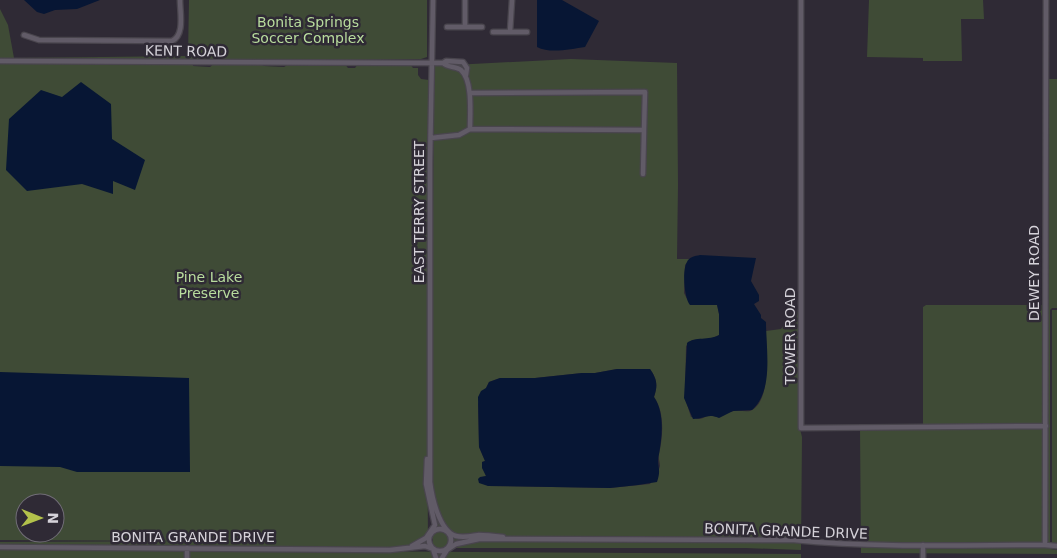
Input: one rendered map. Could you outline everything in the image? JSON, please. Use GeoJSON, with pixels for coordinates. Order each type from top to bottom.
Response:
{"type":"FeatureCollection","features":[{"type":"Feature","properties":{"kind":"street"},"geometry":{"type":"LineString","coordinates":[[24,35],[39,40],[172,41],[176,39],[180,31],[180,0]]}},
{"type":"Feature","properties":{"kind":"street","name":"EAST TERRY STREET"},"geometry":{"type":"LineString","coordinates":[[433,0],[431,492],[440,518],[448,532]]}},
{"type":"Feature","properties":{"kind":"street"},"geometry":{"type":"LineString","coordinates":[[465,0],[465,27]]}},
{"type":"Feature","properties":{"kind":"street"},"geometry":{"type":"LineString","coordinates":[[510,32],[512,0]]}},
{"type":"Feature","properties":{"kind":"street","name":"TOWER ROAD"},"geometry":{"type":"LineString","coordinates":[[801,0],[801,428],[1046,426]]}},
{"type":"Feature","properties":{"kind":"street","name":"DEWEY ROAD"},"geometry":{"type":"LineString","coordinates":[[1045,545],[1046,0]]}},
{"type":"Feature","properties":{"kind":"street"},"geometry":{"type":"LineString","coordinates":[[447,27],[482,27]]}},
{"type":"Feature","properties":{"kind":"street"},"geometry":{"type":"LineString","coordinates":[[492,32],[527,32]]}},
{"type":"Feature","properties":{"kind":"street","name":"KENT ROAD"},"geometry":{"type":"LineString","coordinates":[[0,61],[443,63],[446,61],[463,62],[466,66]]}},
{"type":"Feature","properties":{"kind":"street"},"geometry":{"type":"LineString","coordinates":[[443,63],[446,66],[459,68],[466,75]]}},
{"type":"Feature","properties":{"kind":"street"},"geometry":{"type":"LineString","coordinates":[[461,71],[466,66]]}},
{"type":"Feature","properties":{"kind":"street"},"geometry":{"type":"LineString","coordinates":[[466,66],[470,93],[470,129]]}},
{"type":"Feature","properties":{"kind":"street"},"geometry":{"type":"LineString","coordinates":[[470,93],[645,92],[643,174]]}},
{"type":"Feature","properties":{"kind":"street"},"geometry":{"type":"LineString","coordinates":[[431,138],[459,135],[470,129],[644,130]]}},
{"type":"Feature","properties":{"kind":"street","name":"EAST TERRY STREET"},"geometry":{"type":"LineString","coordinates":[[430,425],[426,484],[435,521],[431,533]]}},
{"type":"Feature","properties":{"kind":"street"},"geometry":{"type":"LineString","coordinates":[[436,558],[429,543],[431,533],[439,528],[448,532],[452,540],[442,558]]}},
{"type":"Feature","properties":{"kind":"street","name":"BONITA GRANDE DRIVE"},"geometry":{"type":"LineString","coordinates":[[448,532],[456,536],[490,535],[514,538]]}},
{"type":"Feature","properties":{"kind":"street","name":"BONITA GRANDE DRIVE"},"geometry":{"type":"LineString","coordinates":[[387,550],[395,547],[415,545],[431,533]]}},
{"type":"Feature","properties":{"kind":"street","name":"BONITA GRANDE DRIVE"},"geometry":{"type":"LineString","coordinates":[[446,550],[468,540],[514,538],[794,540],[836,544],[1057,546]]}},
{"type":"Feature","properties":{"kind":"street"},"geometry":{"type":"LineString","coordinates":[[923,545],[923,558]]}},
{"type":"Feature","properties":{"kind":"street","name":"BONITA GRANDE DRIVE"},"geometry":{"type":"LineString","coordinates":[[0,547],[387,550],[425,546],[433,549]]}},
{"type":"Feature","properties":{"kind":"street"},"geometry":{"type":"LineString","coordinates":[[187,548],[187,558]]}},
{"type":"Feature","properties":{"kind":"street"},"geometry":{"type":"LineString","coordinates":[[433,549],[440,552],[446,550]]}},
{"type":"Feature","properties":{"kind":"green space","name":"Pine Lake Preserve"},"geometry":{"type":"Polygon","coordinates":[[[189,0],[427,0],[427,57],[421,59],[193,62],[193,66],[210,67],[216,62],[257,62],[264,66],[284,67],[289,64],[344,63],[348,68],[355,68],[358,64],[410,64],[413,68],[418,68],[418,75],[421,79],[429,80],[428,548],[0,544],[0,542],[205,541],[65,540],[65,493],[15,493],[15,540],[0,540],[0,9],[8,25],[14,58],[188,56],[189,0]]]}},
{"type":"Feature","properties":{"kind":"green space"},"geometry":{"type":"Polygon","coordinates":[[[869,0],[983,0],[984,19],[961,19],[962,61],[923,61],[923,58],[867,57],[869,0]]]}},
{"type":"Feature","properties":{"kind":"green space"},"geometry":{"type":"Polygon","coordinates":[[[571,59],[677,63],[677,259],[690,259],[685,265],[684,293],[687,299],[693,305],[717,304],[719,314],[719,335],[710,339],[692,340],[686,346],[685,398],[691,417],[698,419],[709,416],[716,417],[734,411],[750,411],[757,406],[762,398],[765,387],[767,363],[766,331],[781,329],[793,311],[800,312],[801,550],[746,548],[433,548],[434,66],[571,59]],[[617,369],[595,373],[535,378],[500,378],[489,382],[478,404],[479,447],[485,461],[482,462],[482,465],[486,476],[483,477],[488,486],[610,488],[650,484],[660,466],[662,425],[658,403],[654,397],[656,382],[650,369],[617,369]]]}},
{"type":"Feature","properties":{"kind":"green space"},"geometry":{"type":"Polygon","coordinates":[[[1045,79],[1057,79],[1057,308],[1050,310],[1050,549],[1057,550],[1057,554],[861,553],[860,428],[923,429],[923,307],[926,305],[1046,305],[1043,300],[1045,79]]]}},
{"type":"Feature","properties":{"kind":"green space"},"geometry":{"type":"Polygon","coordinates":[[[1052,310],[1057,310],[1057,548],[1052,548],[1052,310]]]}},
{"type":"Feature","properties":{"kind":"green space"},"geometry":{"type":"Polygon","coordinates":[[[0,549],[801,554],[801,558],[0,558],[0,549]]]}},
{"type":"Feature","properties":{"kind":"water"},"geometry":{"type":"Polygon","coordinates":[[[24,0],[100,0],[77,9],[55,10],[44,14],[37,12],[24,0]]]}},
{"type":"Feature","properties":{"kind":"water"},"geometry":{"type":"Polygon","coordinates":[[[537,0],[562,0],[599,21],[585,47],[554,51],[537,47],[537,0]]]}},
{"type":"Feature","properties":{"kind":"water"},"geometry":{"type":"Polygon","coordinates":[[[81,82],[111,104],[112,139],[145,160],[135,190],[113,181],[113,194],[82,184],[27,191],[6,170],[9,119],[41,90],[62,97],[81,82]]]}},
{"type":"Feature","properties":{"kind":"water"},"geometry":{"type":"Polygon","coordinates":[[[700,255],[756,258],[751,281],[759,295],[759,301],[754,304],[761,318],[766,322],[767,369],[763,392],[759,402],[752,410],[733,411],[719,418],[709,416],[693,419],[684,398],[687,343],[719,335],[717,305],[690,305],[686,296],[685,266],[689,259],[700,255]]]}},
{"type":"Feature","properties":{"kind":"water"},"geometry":{"type":"Polygon","coordinates":[[[617,369],[650,369],[654,376],[656,389],[654,397],[660,410],[662,425],[657,482],[610,488],[488,486],[479,483],[478,479],[480,477],[486,476],[482,468],[482,462],[485,461],[479,447],[478,397],[489,382],[500,378],[535,378],[595,373],[617,369]]]}},
{"type":"Feature","properties":{"kind":"water"},"geometry":{"type":"Polygon","coordinates":[[[0,372],[189,378],[190,472],[77,472],[60,467],[0,466],[0,372]]]}},
{"type":"Feature","properties":{"kind":"park label","name":"Bonita Springs Soccer Complex"},"geometry":{"type":"Point","coordinates":[308,30]}}]}
